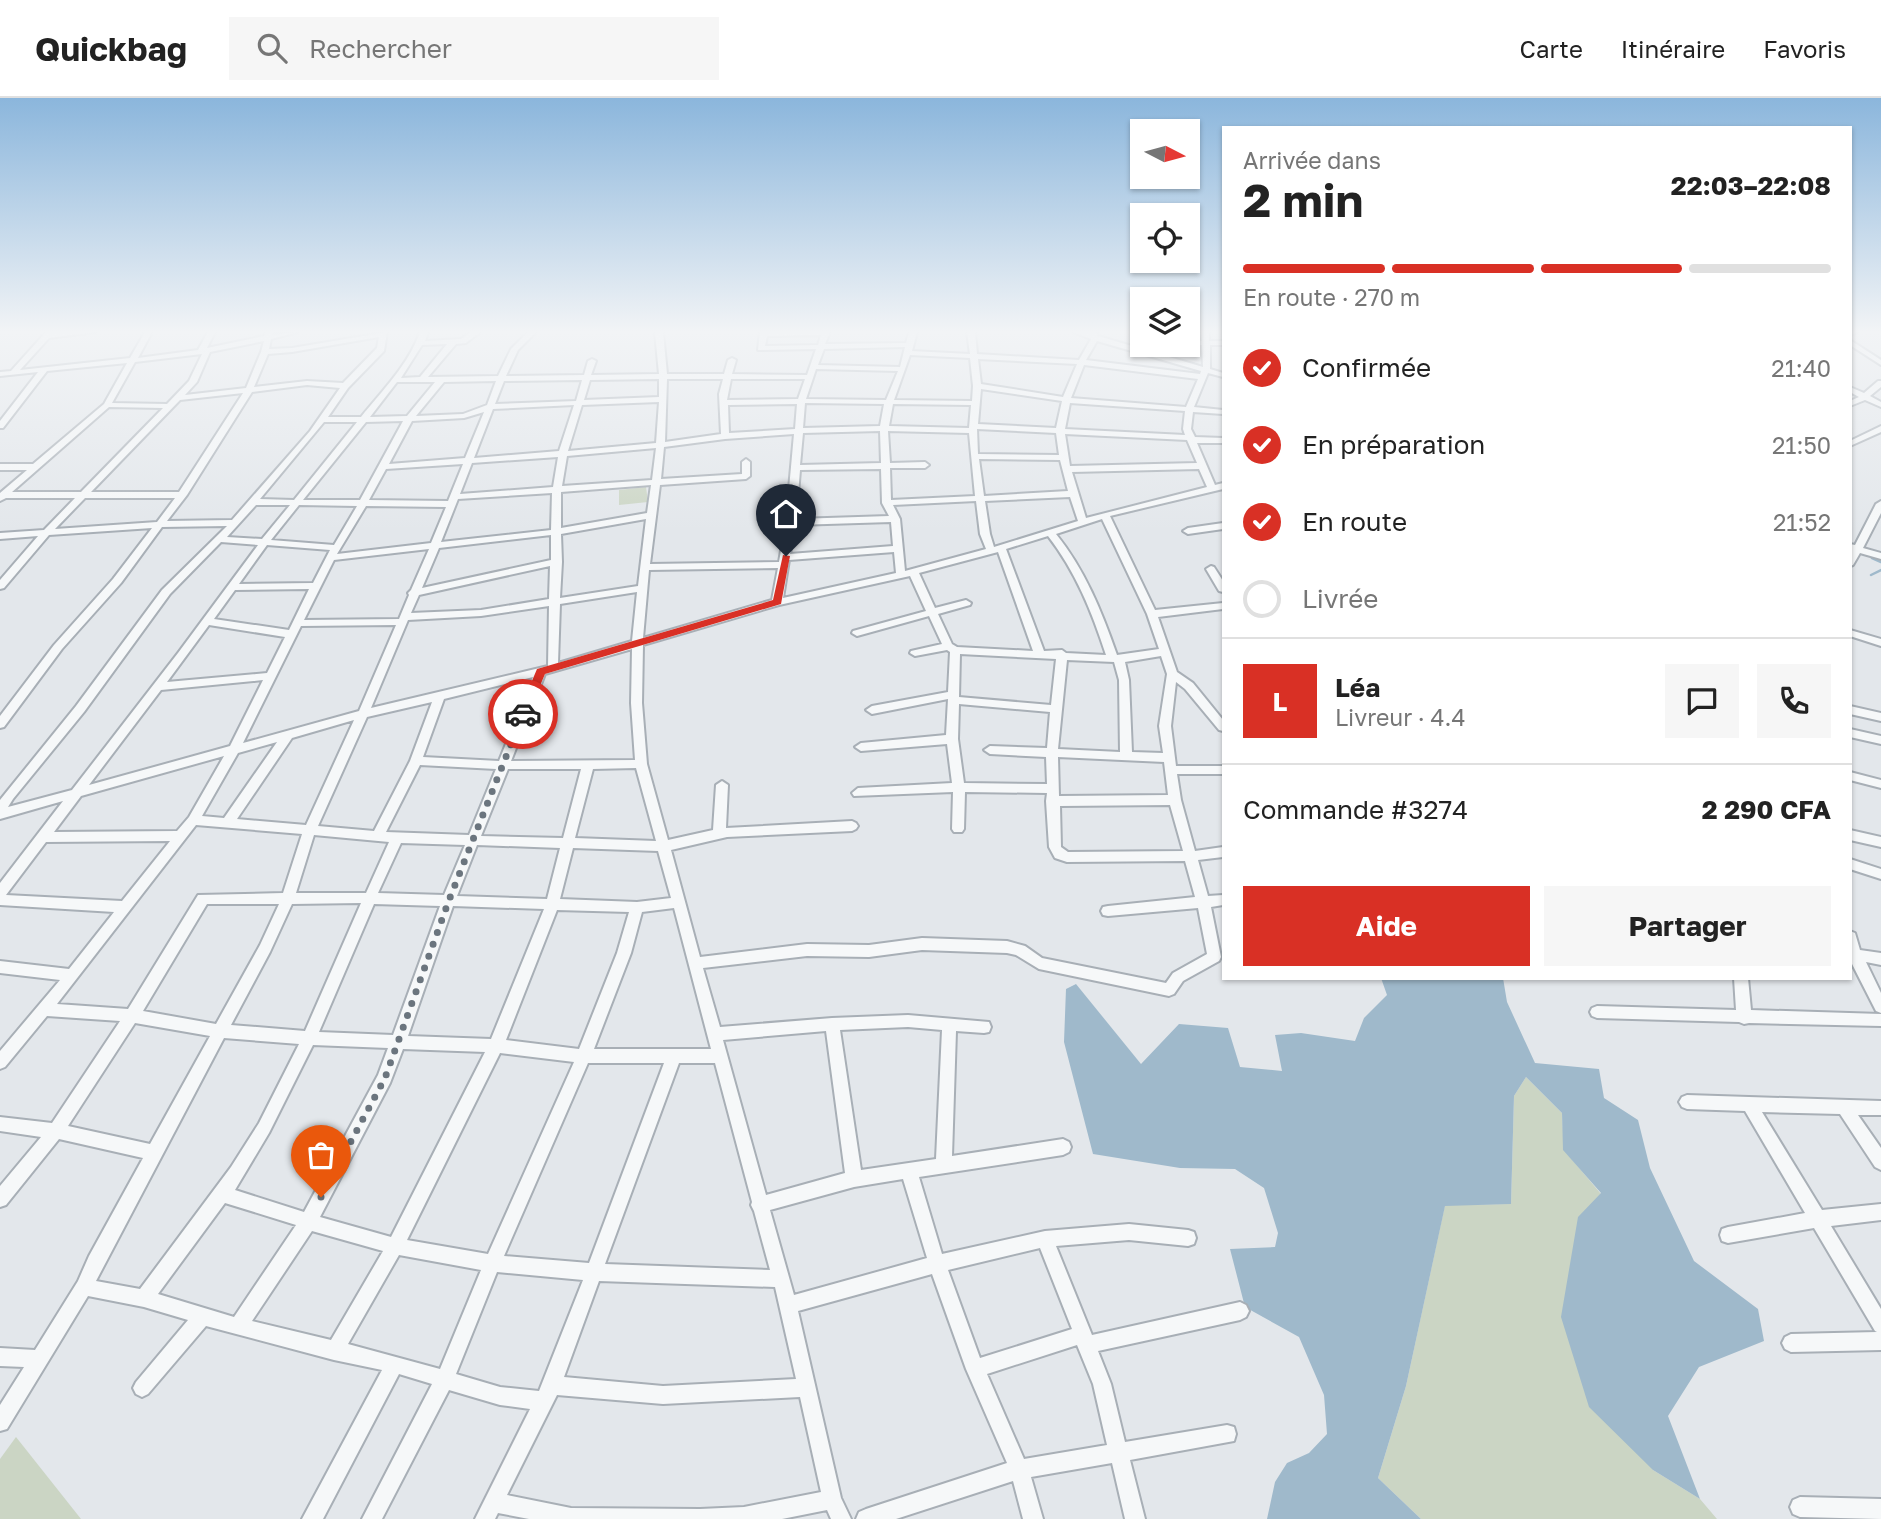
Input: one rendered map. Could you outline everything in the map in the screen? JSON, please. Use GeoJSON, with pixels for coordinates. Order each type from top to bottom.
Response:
{"type":"FeatureCollection","features":[{"type":"Feature","properties":{"kind":"street"},"geometry":{"type":"LineString","coordinates":[[0,426],[22,398]]}},
{"type":"Feature","properties":{"kind":"street"},"geometry":{"type":"LineString","coordinates":[[1,496],[107,405],[111,398]]}},
{"type":"Feature","properties":{"kind":"street"},"geometry":{"type":"LineString","coordinates":[[0,586],[45,534],[178,398]]}},
{"type":"Feature","properties":{"kind":"street"},"geometry":{"type":"LineString","coordinates":[[0,724],[5,709],[117,581],[182,495],[244,398]]}},
{"type":"Feature","properties":{"kind":"street"},"geometry":{"type":"LineString","coordinates":[[0,812],[8,796],[87,700],[166,592],[253,502],[336,398]]}},
{"type":"Feature","properties":{"kind":"street"},"geometry":{"type":"LineString","coordinates":[[0,893],[158,687],[263,544],[380,398]]}},
{"type":"Feature","properties":{"kind":"street"},"geometry":{"type":"LineString","coordinates":[[0,1062],[193,820],[235,748],[334,553],[410,418],[426,398]]}},
{"type":"Feature","properties":{"kind":"street"},"geometry":{"type":"LineString","coordinates":[[0,1422],[84,1287],[265,948],[288,900],[310,829],[404,620],[493,398]]}},
{"type":"Feature","properties":{"kind":"street"},"geometry":{"type":"LineString","coordinates":[[239,1327],[309,1220],[385,1078],[449,900],[502,765],[547,670],[557,602],[557,491],[563,453],[579,398]]}},
{"type":"Feature","properties":{"kind":"street"},"geometry":{"type":"LineString","coordinates":[[723,398],[725,436]]}},
{"type":"Feature","properties":{"kind":"street"},"geometry":{"type":"LineString","coordinates":[[891,398],[884,428],[885,466],[887,503],[895,519],[898,549],[907,574],[932,610],[952,648],[952,739],[959,787],[958,829]]}},
{"type":"Feature","properties":{"kind":"street"},"geometry":{"type":"LineString","coordinates":[[976,398],[974,456],[985,534],[996,550],[1039,653]]}},
{"type":"Feature","properties":{"kind":"street"},"geometry":{"type":"LineString","coordinates":[[1057,398],[1222,412]]}},
{"type":"Feature","properties":{"kind":"street"},"geometry":{"type":"LineString","coordinates":[[1193,398],[1186,429],[1212,488]]}},
{"type":"Feature","properties":{"kind":"street"},"geometry":{"type":"LineString","coordinates":[[1852,403],[1862,398]]}},
{"type":"Feature","properties":{"kind":"street"},"geometry":{"type":"LineString","coordinates":[[1864,398],[1881,405]]}},
{"type":"Feature","properties":{"kind":"street"},"geometry":{"type":"LineString","coordinates":[[321,420],[464,416],[489,407],[661,399],[662,446],[636,645],[635,724],[641,764],[788,1305],[832,1499],[841,1519]]}},
{"type":"Feature","properties":{"kind":"street"},"geometry":{"type":"LineString","coordinates":[[1068,400],[1061,420],[1061,431],[1072,494],[1083,522]]}},
{"type":"Feature","properties":{"kind":"street"},"geometry":{"type":"LineString","coordinates":[[777,602],[791,522],[801,401]]}},
{"type":"Feature","properties":{"kind":"street"},"geometry":{"type":"LineString","coordinates":[[723,402],[975,403]]}},
{"type":"Feature","properties":{"kind":"street"},"geometry":{"type":"LineString","coordinates":[[107,405],[170,405]]}},
{"type":"Feature","properties":{"kind":"street"},"geometry":{"type":"LineString","coordinates":[[384,467],[466,463],[662,446],[725,436],[884,428],[1061,431],[1222,440]]}},
{"type":"Feature","properties":{"kind":"street"},"geometry":{"type":"LineString","coordinates":[[1852,443],[1881,429]]}},
{"type":"Feature","properties":{"kind":"street"},"geometry":{"type":"LineString","coordinates":[[1866,437],[1881,444]]}},
{"type":"Feature","properties":{"kind":"street"},"geometry":{"type":"LineString","coordinates":[[974,456],[1066,458]]}},
{"type":"Feature","properties":{"kind":"street"},"geometry":{"type":"LineString","coordinates":[[253,502],[363,504],[452,501],[746,476],[746,462]]}},
{"type":"Feature","properties":{"kind":"street"},"geometry":{"type":"LineString","coordinates":[[794,468],[925,464]]}},
{"type":"Feature","properties":{"kind":"street"},"geometry":{"type":"LineString","coordinates":[[1067,469],[1201,466]]}},
{"type":"Feature","properties":{"kind":"street"},"geometry":{"type":"LineString","coordinates":[[0,467],[37,467]]}},
{"type":"Feature","properties":{"kind":"street"},"geometry":{"type":"LineString","coordinates":[[0,812],[363,714],[547,670],[777,602],[907,574],[996,550],[1105,515],[1222,486]]}},
{"type":"Feature","properties":{"kind":"street"},"geometry":{"type":"LineString","coordinates":[[887,503],[981,496],[1072,494]]}},
{"type":"Feature","properties":{"kind":"street"},"geometry":{"type":"LineString","coordinates":[[1,496],[182,495]]}},
{"type":"Feature","properties":{"kind":"street"},"geometry":{"type":"LineString","coordinates":[[1881,504],[1853,548],[1881,556]]}},
{"type":"Feature","properties":{"kind":"street"},"geometry":{"type":"LineString","coordinates":[[220,539],[334,553],[435,546],[555,532],[651,515]]}},
{"type":"Feature","properties":{"kind":"street"},"geometry":{"type":"LineString","coordinates":[[696,963],[807,950],[869,951],[922,944],[1007,947],[1020,950],[1039,962],[1169,990],[1178,977],[1214,957],[1192,856],[1175,800],[1165,726],[1172,674],[1152,614],[1105,515]]}},
{"type":"Feature","properties":{"kind":"street"},"geometry":{"type":"LineString","coordinates":[[791,522],[895,519]]}},
{"type":"Feature","properties":{"kind":"street"},"geometry":{"type":"LineString","coordinates":[[0,536],[159,525],[234,523]]}},
{"type":"Feature","properties":{"kind":"street"},"geometry":{"type":"LineString","coordinates":[[1188,531],[1222,526]]}},
{"type":"Feature","properties":{"kind":"street"},"geometry":{"type":"LineString","coordinates":[[1050,532],[1081,575],[1096,606],[1124,680],[1126,756]]}},
{"type":"Feature","properties":{"kind":"street"},"geometry":{"type":"LineString","coordinates":[[645,567],[785,561],[898,549]]}},
{"type":"Feature","properties":{"kind":"street"},"geometry":{"type":"LineString","coordinates":[[413,593],[556,562]]}},
{"type":"Feature","properties":{"kind":"street"},"geometry":{"type":"LineString","coordinates":[[1211,569],[1222,587]]}},
{"type":"Feature","properties":{"kind":"street"},"geometry":{"type":"LineString","coordinates":[[232,587],[316,586]]}},
{"type":"Feature","properties":{"kind":"street"},"geometry":{"type":"LineString","coordinates":[[298,623],[404,620],[481,613],[642,589]]}},
{"type":"Feature","properties":{"kind":"street"},"geometry":{"type":"LineString","coordinates":[[857,633],[932,610],[966,603]]}},
{"type":"Feature","properties":{"kind":"street"},"geometry":{"type":"LineString","coordinates":[[1152,614],[1222,606]]}},
{"type":"Feature","properties":{"kind":"street"},"geometry":{"type":"LineString","coordinates":[[206,621],[291,634]]}},
{"type":"Feature","properties":{"kind":"street"},"geometry":{"type":"LineString","coordinates":[[1852,634],[1881,643]]}},
{"type":"Feature","properties":{"kind":"street"},"geometry":{"type":"LineString","coordinates":[[915,653],[952,648],[1116,658],[1165,652]]}},
{"type":"Feature","properties":{"kind":"street"},"geometry":{"type":"LineString","coordinates":[[1062,654],[1052,752],[1055,847],[1059,854],[1067,857],[1192,856],[1222,852]]}},
{"type":"Feature","properties":{"kind":"street"},"geometry":{"type":"LineString","coordinates":[[1172,674],[1189,686],[1222,726]]}},
{"type":"Feature","properties":{"kind":"street"},"geometry":{"type":"LineString","coordinates":[[158,687],[270,676]]}},
{"type":"Feature","properties":{"kind":"street"},"geometry":{"type":"LineString","coordinates":[[378,836],[416,761],[439,697]]}},
{"type":"Feature","properties":{"kind":"street"},"geometry":{"type":"LineString","coordinates":[[872,710],[954,697],[1056,709]]}},
{"type":"Feature","properties":{"kind":"street"},"geometry":{"type":"LineString","coordinates":[[1852,710],[1881,717]]}},
{"type":"Feature","properties":{"kind":"street"},"geometry":{"type":"LineString","coordinates":[[1852,733],[1881,740]]}},
{"type":"Feature","properties":{"kind":"street"},"geometry":{"type":"LineString","coordinates":[[229,821],[288,735]]}},
{"type":"Feature","properties":{"kind":"street"},"geometry":{"type":"LineString","coordinates":[[861,747],[952,739]]}},
{"type":"Feature","properties":{"kind":"street"},"geometry":{"type":"LineString","coordinates":[[990,750],[1126,756],[1222,770]]}},
{"type":"Feature","properties":{"kind":"street"},"geometry":{"type":"LineString","coordinates":[[416,761],[502,765],[641,764]]}},
{"type":"Feature","properties":{"kind":"street"},"geometry":{"type":"LineString","coordinates":[[334,1351],[395,1246],[496,1046],[552,905],[589,765]]}},
{"type":"Feature","properties":{"kind":"street"},"geometry":{"type":"LineString","coordinates":[[1852,777],[1881,784]]}},
{"type":"Feature","properties":{"kind":"street"},"geometry":{"type":"LineString","coordinates":[[719,834],[722,785]]}},
{"type":"Feature","properties":{"kind":"street"},"geometry":{"type":"LineString","coordinates":[[858,793],[959,787],[1052,795],[1175,800]]}},
{"type":"Feature","properties":{"kind":"street"},"geometry":{"type":"LineString","coordinates":[[193,820],[229,821],[397,838],[665,846],[719,834],[852,826]]}},
{"type":"Feature","properties":{"kind":"street"},"geometry":{"type":"LineString","coordinates":[[1852,835],[1881,842]]}},
{"type":"Feature","properties":{"kind":"street"},"geometry":{"type":"LineString","coordinates":[[41,837],[179,836]]}},
{"type":"Feature","properties":{"kind":"street"},"geometry":{"type":"LineString","coordinates":[[144,1298],[222,1194],[263,1130],[308,1038],[368,898],[397,838]]}},
{"type":"Feature","properties":{"kind":"street"},"geometry":{"type":"LineString","coordinates":[[1852,865],[1881,874]]}},
{"type":"Feature","properties":{"kind":"street"},"geometry":{"type":"LineString","coordinates":[[0,1199],[56,1131],[203,899],[368,898],[637,907],[680,902]]}},
{"type":"Feature","properties":{"kind":"street"},"geometry":{"type":"LineString","coordinates":[[0,900],[125,907]]}},
{"type":"Feature","properties":{"kind":"street"},"geometry":{"type":"LineString","coordinates":[[1108,911],[1222,900]]}},
{"type":"Feature","properties":{"kind":"street"},"geometry":{"type":"LineString","coordinates":[[372,1519],[445,1378],[584,1056],[624,953],[637,907]]}},
{"type":"Feature","properties":{"kind":"street"},"geometry":{"type":"LineString","coordinates":[[1852,955],[1881,959]]}},
{"type":"Feature","properties":{"kind":"street"},"geometry":{"type":"LineString","coordinates":[[1852,955],[1881,1006]]}},
{"type":"Feature","properties":{"kind":"street"},"geometry":{"type":"LineString","coordinates":[[0,967],[72,975]]}},
{"type":"Feature","properties":{"kind":"street"},"geometry":{"type":"LineString","coordinates":[[1741,980],[1744,1018]]}},
{"type":"Feature","properties":{"kind":"street"},"geometry":{"type":"LineString","coordinates":[[43,1009],[131,1016],[220,1031],[308,1038],[496,1046],[584,1056],[719,1056]]}},
{"type":"Feature","properties":{"kind":"street"},"geometry":{"type":"LineString","coordinates":[[1597,1012],[1881,1020]]}},
{"type":"Feature","properties":{"kind":"street"},"geometry":{"type":"LineString","coordinates":[[714,1034],[908,1021],[984,1027]]}},
{"type":"Feature","properties":{"kind":"street"},"geometry":{"type":"LineString","coordinates":[[832,1024],[854,1179]]}},
{"type":"Feature","properties":{"kind":"street"},"geometry":{"type":"LineString","coordinates":[[944,1165],[949,1025]]}},
{"type":"Feature","properties":{"kind":"street"},"geometry":{"type":"LineString","coordinates":[[0,1039],[17,1039]]}},
{"type":"Feature","properties":{"kind":"street"},"geometry":{"type":"LineString","coordinates":[[674,1056],[548,1393],[489,1511],[570,1518],[700,1519],[744,1517],[832,1499]]}},
{"type":"Feature","properties":{"kind":"street"},"geometry":{"type":"LineString","coordinates":[[1687,1102],[1881,1108]]}},
{"type":"Feature","properties":{"kind":"street"},"geometry":{"type":"LineString","coordinates":[[1749,1104],[1881,1325]]}},
{"type":"Feature","properties":{"kind":"street"},"geometry":{"type":"LineString","coordinates":[[1845,1108],[1881,1162]]}},
{"type":"Feature","properties":{"kind":"street"},"geometry":{"type":"LineString","coordinates":[[0,1124],[56,1131],[155,1153]]}},
{"type":"Feature","properties":{"kind":"street"},"geometry":{"type":"LineString","coordinates":[[759,1205],[854,1179],[1063,1147]]}},
{"type":"Feature","properties":{"kind":"street"},"geometry":{"type":"LineString","coordinates":[[909,1171],[937,1264],[975,1369],[1019,1469],[1033,1519]]}},
{"type":"Feature","properties":{"kind":"street"},"geometry":{"type":"LineString","coordinates":[[222,1194],[395,1246],[493,1262],[594,1272],[780,1279]]}},
{"type":"Feature","properties":{"kind":"street"},"geometry":{"type":"LineString","coordinates":[[1728,1235],[1816,1219],[1881,1212]]}},
{"type":"Feature","properties":{"kind":"street"},"geometry":{"type":"LineString","coordinates":[[788,1305],[937,1264],[1045,1239],[1129,1233],[1188,1238]]}},
{"type":"Feature","properties":{"kind":"street"},"geometry":{"type":"LineString","coordinates":[[1045,1239],[1102,1384],[1135,1519]]}},
{"type":"Feature","properties":{"kind":"street"},"geometry":{"type":"LineString","coordinates":[[84,1287],[144,1298],[239,1327],[395,1364],[500,1396],[548,1393],[663,1395],[808,1387]]}},
{"type":"Feature","properties":{"kind":"street"},"geometry":{"type":"LineString","coordinates":[[975,1369],[1083,1340],[1240,1311]]}},
{"type":"Feature","properties":{"kind":"street"},"geometry":{"type":"LineString","coordinates":[[142,1388],[203,1316]]}},
{"type":"Feature","properties":{"kind":"street"},"geometry":{"type":"LineString","coordinates":[[1791,1343],[1881,1341]]}},
{"type":"Feature","properties":{"kind":"street"},"geometry":{"type":"LineString","coordinates":[[0,1357],[40,1359]]}},
{"type":"Feature","properties":{"kind":"street"},"geometry":{"type":"LineString","coordinates":[[312,1519],[395,1364]]}},
{"type":"Feature","properties":{"kind":"street"},"geometry":{"type":"LineString","coordinates":[[866,1519],[1019,1469],[1227,1434]]}},
{"type":"Feature","properties":{"kind":"street"},"geometry":{"type":"LineString","coordinates":[[1800,1507],[1881,1509]]}},
{"type":"Feature","properties":{"kind":"green space"},"geometry":{"type":"Polygon","coordinates":[[[646,487],[648,502],[619,505],[619,490],[646,487]]]}},
{"type":"Feature","properties":{"kind":"green space"},"geometry":{"type":"Polygon","coordinates":[[[1526,1077],[1562,1113],[1564,1150],[1601,1194],[1653,1470],[1700,1499],[1717,1519],[1421,1519],[1378,1478],[1406,1386],[1445,1205],[1511,1204],[1514,1096],[1526,1077]]]}},
{"type":"Feature","properties":{"kind":"green space"},"geometry":{"type":"Polygon","coordinates":[[[16,1437],[81,1519],[0,1519],[0,1459],[16,1437]]]}},
{"type":"Feature","properties":{"kind":"water"},"geometry":{"type":"Polygon","coordinates":[[[1382,980],[1503,980],[1507,1002],[1535,1063],[1599,1069],[1604,1098],[1638,1120],[1650,1168],[1694,1261],[1758,1309],[1764,1341],[1699,1367],[1668,1416],[1700,1499],[1653,1470],[1589,1407],[1561,1317],[1578,1217],[1601,1193],[1563,1150],[1562,1113],[1526,1077],[1514,1096],[1511,1204],[1445,1206],[1406,1386],[1378,1478],[1421,1519],[1267,1519],[1275,1482],[1287,1463],[1309,1453],[1327,1434],[1324,1395],[1299,1337],[1245,1307],[1230,1249],[1275,1247],[1278,1233],[1264,1188],[1235,1169],[1180,1168],[1093,1154],[1064,1042],[1066,989],[1076,984],[1141,1064],[1179,1024],[1228,1028],[1240,1067],[1282,1071],[1275,1035],[1301,1033],[1355,1041],[1364,1018],[1387,995],[1382,980]]]}},
{"type":"Feature","properties":{"kind":"waterway"},"geometry":{"type":"LineString","coordinates":[[1872,558],[1881,562]]}},
{"type":"Feature","properties":{"kind":"waterway"},"geometry":{"type":"LineString","coordinates":[[1871,575],[1881,570]]}},
{"type":"Feature","properties":{"kind":"way so far"},"geometry":{"type":"LineString","coordinates":[[321,1197],[385,1078],[449,900],[523,714]]}},
{"type":"Feature","properties":{"kind":"route"},"geometry":{"type":"LineString","coordinates":[[523,714],[541,672],[777,602],[786,556]]}}]}
